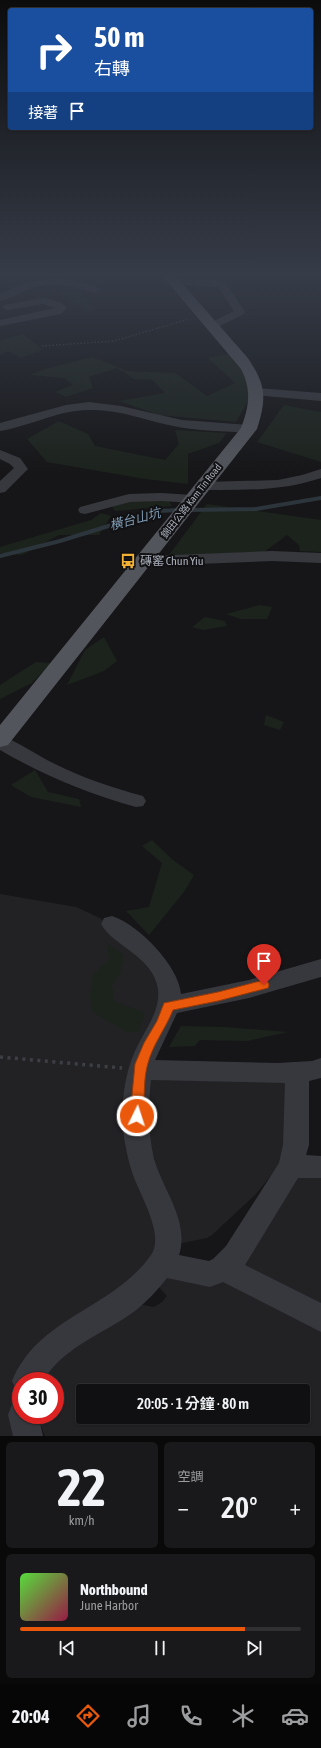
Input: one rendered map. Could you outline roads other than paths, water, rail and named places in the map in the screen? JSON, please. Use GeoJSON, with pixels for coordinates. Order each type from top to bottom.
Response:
{"type":"FeatureCollection","features":[{"type":"Feature","properties":{"kind":"main road","name":"錦田公路 Kam Tin Road"},"geometry":{"type":"LineString","coordinates":[[0,741],[249,428],[255,411],[257,392],[255,382],[248,368],[224,340]]}},
{"type":"Feature","properties":{"kind":"street"},"geometry":{"type":"LineString","coordinates":[[257,392],[321,397]]}},
{"type":"Feature","properties":{"kind":"street"},"geometry":{"type":"LineString","coordinates":[[0,427],[22,424],[72,408],[91,406],[129,410],[184,424],[249,428]]}},
{"type":"Feature","properties":{"kind":"street"},"geometry":{"type":"LineString","coordinates":[[0,454],[20,465],[20,469],[0,489]]}},
{"type":"Feature","properties":{"kind":"street"},"geometry":{"type":"LineString","coordinates":[[84,510],[129,498],[161,497],[275,484],[298,480],[321,473]]}},
{"type":"Feature","properties":{"kind":"street"},"geometry":{"type":"LineString","coordinates":[[144,561],[265,556],[321,558]]}},
{"type":"Feature","properties":{"kind":"street"},"geometry":{"type":"LineString","coordinates":[[0,741],[32,761],[61,776],[99,790],[136,801]]}},
{"type":"Feature","properties":{"kind":"street"},"geometry":{"type":"LineString","coordinates":[[33,1372],[61,1341],[123,1302],[157,1270],[165,1256],[169,1243],[167,1229],[146,1174],[136,1128],[141,1070],[150,1043],[162,1022],[168,1006],[169,989],[165,974],[146,952],[112,924]]}},
{"type":"Feature","properties":{"kind":"street"},"geometry":{"type":"LineString","coordinates":[[168,1006],[243,990],[321,968]]}},
{"type":"Feature","properties":{"kind":"street"},"geometry":{"type":"LineString","coordinates":[[141,1070],[309,1070],[291,1166],[236,1255],[223,1268],[210,1274],[161,1264]]}},
{"type":"Feature","properties":{"kind":"street"},"geometry":{"type":"LineString","coordinates":[[291,1166],[321,1167]]}},
{"type":"Feature","properties":{"kind":"street"},"geometry":{"type":"LineString","coordinates":[[223,1268],[321,1318]]}},
{"type":"Feature","properties":{"kind":"street"},"geometry":{"type":"LineString","coordinates":[[25,1424],[28,1436]]}},
{"type":"Feature","properties":{"kind":"waterway","name":"橫台山坑"},"geometry":{"type":"LineString","coordinates":[[188,510],[256,509],[321,498]]}},
{"type":"Feature","properties":{"kind":"waterway","name":"橫台山坑"},"geometry":{"type":"LineString","coordinates":[[0,556],[60,541],[157,511],[180,510]]}},
{"type":"Feature","properties":{"kind":"place","name":"磚窰 Chun Yiu"},"geometry":{"type":"Point","coordinates":[128,561]}}]}
